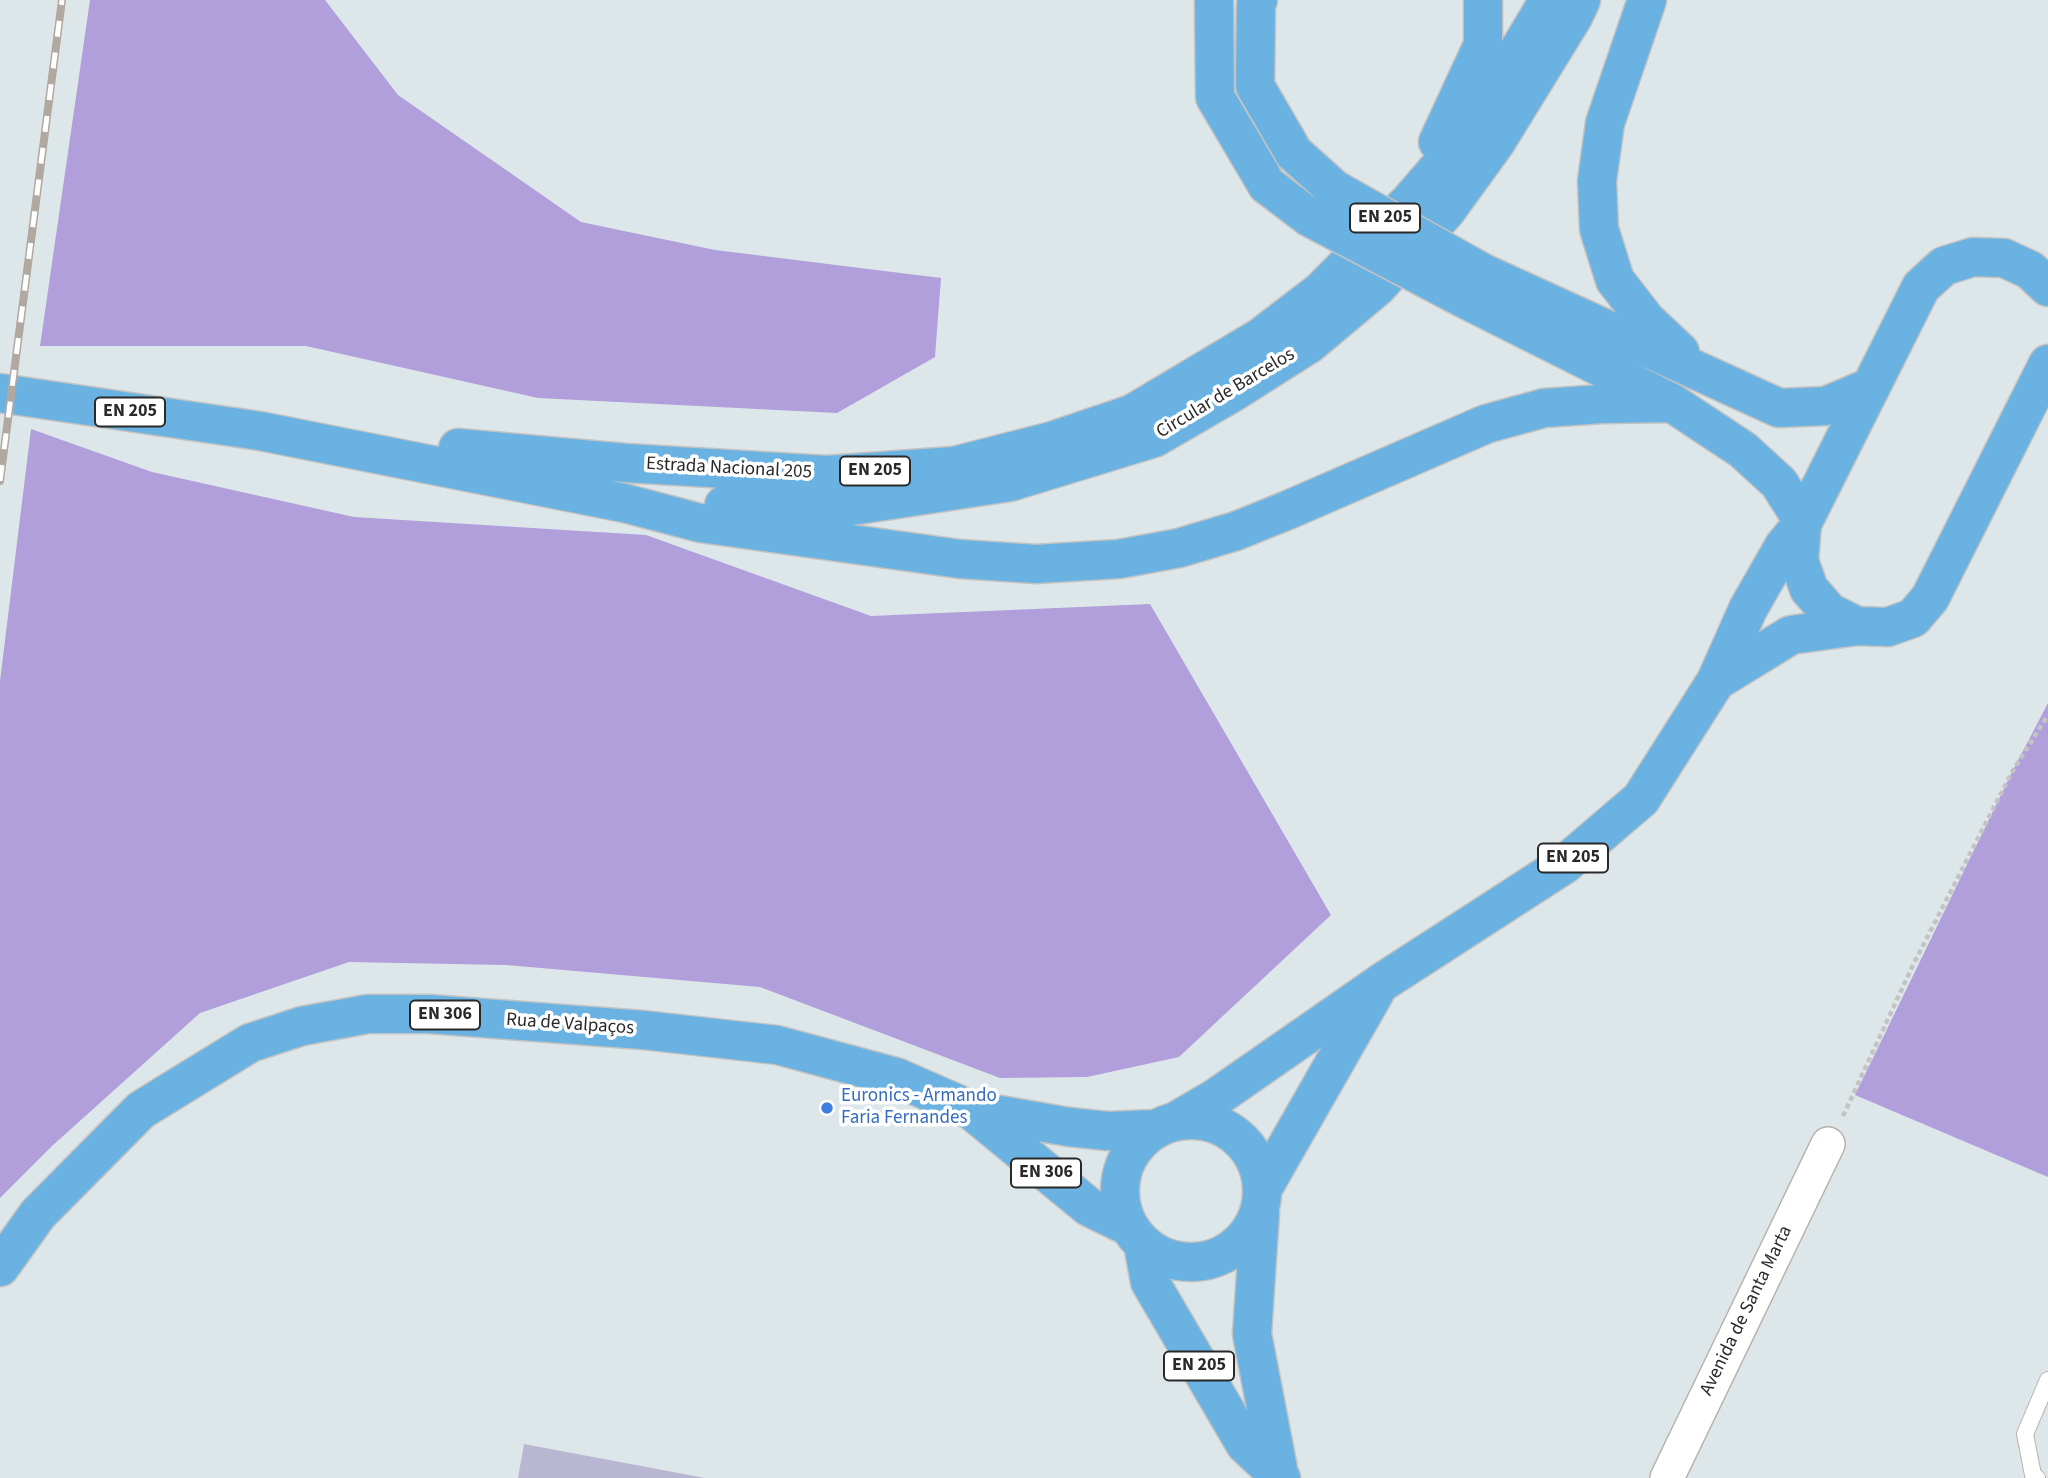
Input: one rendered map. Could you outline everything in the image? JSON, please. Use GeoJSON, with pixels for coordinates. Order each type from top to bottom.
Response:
{"type":"FeatureCollection","features":[{"type":"Feature","properties":{"kind":"main road"},"geometry":{"type":"LineString","coordinates":[[1214,0],[1215,97],[1267,185],[1309,218],[1475,286],[1672,403],[1743,450],[1779,483],[1802,522]]}},
{"type":"Feature","properties":{"kind":"main road","name":"EN 205"},"geometry":{"type":"LineString","coordinates":[[1258,0],[1255,86],[1294,153],[1334,189],[1475,286],[1702,373],[1779,408],[1826,406],[1871,387]]}},
{"type":"Feature","properties":{"kind":"main road","name":"EN 205"},"geometry":{"type":"LineString","coordinates":[[1410,201],[1483,45],[1483,0]]}},
{"type":"Feature","properties":{"kind":"main road"},"geometry":{"type":"LineString","coordinates":[[1410,201],[1469,133],[1549,0]]}},
{"type":"Feature","properties":{"kind":"main road","name":"Circular de Barcelos"},"geometry":{"type":"LineString","coordinates":[[624,503],[838,508],[1010,482],[1154,438],[1309,344],[1377,287],[1446,211],[1482,162],[1581,0]]}},
{"type":"Feature","properties":{"kind":"main road"},"geometry":{"type":"LineString","coordinates":[[1647,0],[1605,123],[1597,181],[1599,229],[1615,280],[1646,320],[1702,373]]}},
{"type":"Feature","properties":{"kind":"main road","name":"Estrada Nacional 205"},"geometry":{"type":"LineString","coordinates":[[260,431],[626,463],[827,475],[954,466],[1052,441],[1132,414],[1261,337],[1321,291],[1410,201]]}},
{"type":"Feature","properties":{"kind":"main road","name":"EN 205"},"geometry":{"type":"LineString","coordinates":[[1280,1476],[1245,1444],[1150,1282],[1135,1235],[1121,1205],[1119,1183],[1125,1161],[1137,1143],[1166,1124],[1214,1099],[1381,983],[1565,864],[1641,799],[1716,681],[1748,609],[1784,546],[1802,522],[1921,287],[1944,266],[1973,257],[2004,258],[2029,270],[2048,287]]}},
{"type":"Feature","properties":{"kind":"main road","name":"EN 205"},"geometry":{"type":"LineString","coordinates":[[1716,681],[1791,635],[1857,626],[1888,627],[1913,618],[1930,598],[2048,364]]}},
{"type":"Feature","properties":{"kind":"main road","name":"Estrada Nacional 205"},"geometry":{"type":"LineString","coordinates":[[0,393],[260,431],[624,503]]}},
{"type":"Feature","properties":{"kind":"main road","name":"EN 205"},"geometry":{"type":"LineString","coordinates":[[624,503],[701,523],[960,559],[1036,564],[1119,559],[1179,548],[1236,531],[1498,421],[1544,408],[1672,403]]}},
{"type":"Feature","properties":{"kind":"main road","name":"EN 205"},"geometry":{"type":"LineString","coordinates":[[1802,522],[1798,561],[1809,589],[1829,612],[1857,626]]}},
{"type":"Feature","properties":{"kind":"main road","name":"EN 205"},"geometry":{"type":"LineString","coordinates":[[1135,1235],[1160,1255],[1179,1262],[1200,1262],[1220,1256],[1238,1245],[1251,1230],[1261,1199],[1381,983]]}},
{"type":"Feature","properties":{"kind":"main road","name":"Rua de Valpaços"},"geometry":{"type":"LineString","coordinates":[[0,1268],[38,1214],[141,1110],[250,1043],[302,1026],[368,1014],[429,1014],[643,1030],[778,1045],[896,1077],[971,1110],[1107,1131],[1166,1124]]}},
{"type":"Feature","properties":{"kind":"main road","name":"Rua de Valpaços"},"geometry":{"type":"LineString","coordinates":[[971,1110],[1089,1207],[1135,1235]]}},
{"type":"Feature","properties":{"kind":"main road","name":"EN 205"},"geometry":{"type":"LineString","coordinates":[[1166,1124],[1203,1120],[1226,1128],[1245,1144],[1258,1164],[1261,1199],[1252,1334],[1280,1476]]}},
{"type":"Feature","properties":{"kind":"street","name":"Avenida de Santa Marta"},"geometry":{"type":"LineString","coordinates":[[1667,1478],[1828,1144]]}},
{"type":"Feature","properties":{"kind":"lane"},"geometry":{"type":"LineString","coordinates":[[2037,1478],[2033,1475],[2025,1434],[2047,1383]]}},
{"type":"Feature","properties":{"kind":"path"},"geometry":{"type":"LineString","coordinates":[[1828,1144],[1854,1095],[1913,965],[1981,832],[2012,772],[2048,715]]}},
{"type":"Feature","properties":{"kind":"shaded area"},"geometry":{"type":"Polygon","coordinates":[[[90,0],[325,0],[398,95],[581,222],[715,250],[941,278],[935,357],[837,413],[538,398],[306,346],[40,346],[90,0]]]}},
{"type":"Feature","properties":{"kind":"shaded area"},"geometry":{"type":"Polygon","coordinates":[[[31,429],[152,472],[354,517],[646,535],[871,616],[1150,604],[1331,915],[1179,1057],[1087,1077],[1000,1078],[760,987],[506,965],[349,962],[200,1013],[52,1146],[0,1198],[0,681],[31,429]]]}},
{"type":"Feature","properties":{"kind":"shaded area"},"geometry":{"type":"Polygon","coordinates":[[[2048,703],[2048,1177],[1855,1095],[2048,703]]]}},
{"type":"Feature","properties":{"kind":"shaded area"},"geometry":{"type":"Polygon","coordinates":[[[524,1444],[705,1478],[518,1478],[524,1444]]]}},
{"type":"Feature","properties":{"kind":"railway"},"geometry":{"type":"LineString","coordinates":[[0,481],[62,0]]}},
{"type":"Feature","properties":{"kind":"place","name":"Euronics - Armando Faria Fernandes"},"geometry":{"type":"Point","coordinates":[827,1108]}}]}
